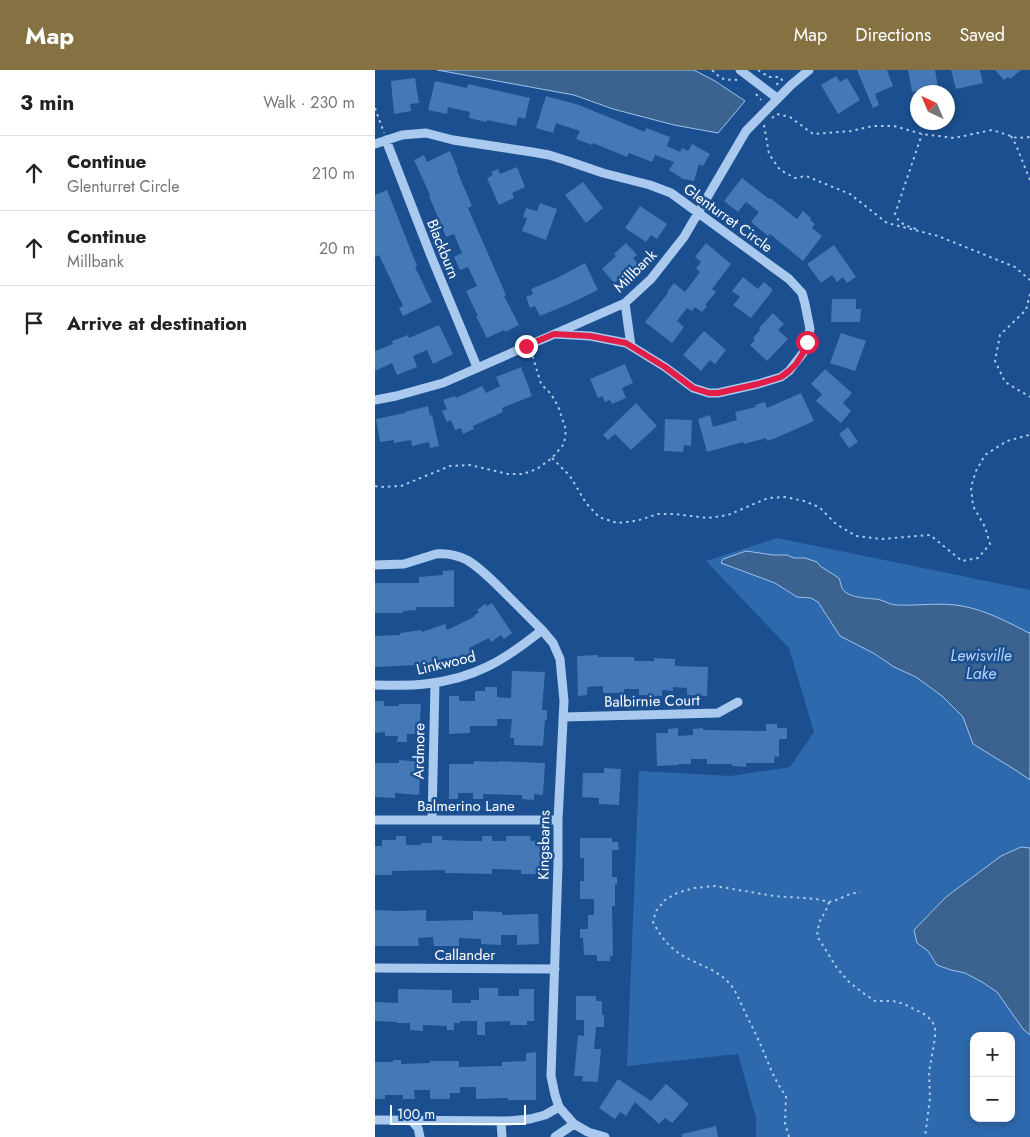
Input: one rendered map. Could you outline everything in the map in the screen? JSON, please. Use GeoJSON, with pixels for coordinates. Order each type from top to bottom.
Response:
{"type":"FeatureCollection","features":[{"type":"Feature","properties":{"kind":"street"},"geometry":{"type":"LineString","coordinates":[[740,70],[777,98]]}},
{"type":"Feature","properties":{"kind":"street","name":"Millbank"},"geometry":{"type":"LineString","coordinates":[[375,400],[443,383],[625,303],[651,279],[684,237],[746,131],[791,84],[809,70]]}},
{"type":"Feature","properties":{"kind":"street","name":"Glenturret Circle"},"geometry":{"type":"LineString","coordinates":[[375,144],[402,135],[426,133],[453,140],[549,156],[671,193],[789,280],[802,294],[810,329],[803,353],[789,371],[781,377],[718,393],[709,393],[693,388],[665,367],[626,343],[590,336],[554,334]]}},
{"type":"Feature","properties":{"kind":"street","name":"Blackburn"},"geometry":{"type":"LineString","coordinates":[[386,140],[477,367]]}},
{"type":"Feature","properties":{"kind":"street"},"geometry":{"type":"LineString","coordinates":[[625,303],[631,346]]}},
{"type":"Feature","properties":{"kind":"street","name":"Kingsbarns"},"geometry":{"type":"LineString","coordinates":[[375,565],[404,564],[441,554],[456,556],[471,563],[485,574],[542,630],[553,643],[561,659],[563,717],[558,820],[551,1076],[559,1107],[574,1124],[589,1132],[605,1137]]}},
{"type":"Feature","properties":{"kind":"street","name":"Linkwood"},"geometry":{"type":"LineString","coordinates":[[375,685],[417,685],[461,677],[485,669],[510,655],[542,630]]}},
{"type":"Feature","properties":{"kind":"street","name":"Ardmore"},"geometry":{"type":"LineString","coordinates":[[432,820],[435,683]]}},
{"type":"Feature","properties":{"kind":"street","name":"Balbirnie Court"},"geometry":{"type":"LineString","coordinates":[[563,717],[718,713],[738,702]]}},
{"type":"Feature","properties":{"kind":"street","name":"Balmerino Lane"},"geometry":{"type":"LineString","coordinates":[[375,820],[558,820]]}},
{"type":"Feature","properties":{"kind":"street","name":"Callander"},"geometry":{"type":"LineString","coordinates":[[375,968],[555,969]]}},
{"type":"Feature","properties":{"kind":"street"},"geometry":{"type":"LineString","coordinates":[[375,1120],[501,1121],[530,1119],[545,1115],[559,1107]]}},
{"type":"Feature","properties":{"kind":"street"},"geometry":{"type":"LineString","coordinates":[[411,1120],[418,1128],[420,1137]]}},
{"type":"Feature","properties":{"kind":"street"},"geometry":{"type":"LineString","coordinates":[[501,1121],[502,1137]]}},
{"type":"Feature","properties":{"kind":"street"},"geometry":{"type":"LineString","coordinates":[[555,1137],[574,1124]]}},
{"type":"Feature","properties":{"kind":"path"},"geometry":{"type":"LineString","coordinates":[[712,70],[719,77],[726,80],[737,79],[743,82]]}},
{"type":"Feature","properties":{"kind":"path"},"geometry":{"type":"LineString","coordinates":[[758,70],[769,77],[780,78],[782,80],[776,85]]}},
{"type":"Feature","properties":{"kind":"path"},"geometry":{"type":"LineString","coordinates":[[751,89],[761,100]]}},
{"type":"Feature","properties":{"kind":"path"},"geometry":{"type":"LineString","coordinates":[[375,108],[386,140]]}},
{"type":"Feature","properties":{"kind":"path"},"geometry":{"type":"LineString","coordinates":[[771,119],[777,114],[790,117],[813,134],[851,131],[873,126],[894,126],[922,134],[954,138],[992,130],[1017,138],[1030,137]]}},
{"type":"Feature","properties":{"kind":"path"},"geometry":{"type":"LineString","coordinates":[[764,125],[769,154],[779,170],[795,178],[806,176],[850,194],[887,223],[938,236],[1015,267],[1030,280]]}},
{"type":"Feature","properties":{"kind":"path"},"geometry":{"type":"LineString","coordinates":[[922,134],[895,214],[902,224],[925,233]]}},
{"type":"Feature","properties":{"kind":"path"},"geometry":{"type":"LineString","coordinates":[[1011,136],[1017,145],[1030,180]]}},
{"type":"Feature","properties":{"kind":"path"},"geometry":{"type":"LineString","coordinates":[[1030,294],[1026,310],[1001,335],[995,361],[1005,382],[1030,397]]}},
{"type":"Feature","properties":{"kind":"path"},"geometry":{"type":"LineString","coordinates":[[375,486],[381,488],[401,486],[450,466],[470,465],[509,474],[523,474],[537,469],[552,458],[564,444],[566,430],[558,406],[551,394],[541,384],[529,344]]}},
{"type":"Feature","properties":{"kind":"path"},"geometry":{"type":"LineString","coordinates":[[552,458],[570,476],[586,503],[599,518],[617,523],[636,521],[658,514],[708,518],[728,515],[768,498],[785,497],[805,501],[819,507],[837,524],[855,536],[881,539],[930,535],[962,560],[978,558],[989,544],[985,527],[973,506],[971,487],[976,471],[985,455],[1007,442],[1030,433]]}},
{"type":"Feature","properties":{"kind":"path"},"geometry":{"type":"LineString","coordinates":[[789,1137],[785,1123],[786,1096],[771,1071],[735,992],[719,973],[685,957],[669,946],[659,934],[653,922],[656,911],[665,900],[677,893],[694,888],[715,886],[774,896],[816,899],[829,902],[860,892]]}},
{"type":"Feature","properties":{"kind":"path"},"geometry":{"type":"LineString","coordinates":[[829,902],[819,923],[817,936],[837,968],[849,982],[875,1001],[893,1001],[904,1004],[926,1016],[932,1021],[935,1028],[929,1072],[930,1098],[925,1137]]}},
{"type":"Feature","properties":{"kind":"shaded area"},"geometry":{"type":"Polygon","coordinates":[[[777,538],[1030,590],[1030,1137],[756,1137],[756,1118],[738,1054],[627,1066],[639,771],[730,776],[790,767],[814,732],[789,648],[706,561],[777,538]]]}},
{"type":"Feature","properties":{"kind":"water"},"geometry":{"type":"Polygon","coordinates":[[[437,70],[694,70],[715,81],[745,101],[718,133],[674,125],[613,109],[574,95],[437,70]]]}},
{"type":"Feature","properties":{"kind":"water","name":"Lewisville Lake"},"geometry":{"type":"Polygon","coordinates":[[[746,551],[787,555],[817,562],[839,578],[845,592],[856,597],[878,599],[894,605],[946,604],[962,606],[988,613],[1030,632],[1030,780],[973,744],[963,717],[942,696],[916,677],[894,667],[875,654],[840,636],[818,602],[811,598],[797,597],[775,583],[721,563],[723,559],[746,551]]]}},
{"type":"Feature","properties":{"kind":"water"},"geometry":{"type":"Polygon","coordinates":[[[1021,847],[1030,848],[1030,1035],[1023,1029],[997,992],[965,973],[937,965],[928,951],[917,943],[914,930],[946,897],[1001,856],[1021,847]]]}},
{"type":"Feature","properties":{"kind":"building"},"geometry":{"type":"Polygon","coordinates":[[[857,70],[887,70],[893,86],[875,94],[879,105],[873,108],[857,70]]]}},
{"type":"Feature","properties":{"kind":"building"},"geometry":{"type":"Polygon","coordinates":[[[908,70],[935,70],[938,85],[911,85],[908,70]]]}},
{"type":"Feature","properties":{"kind":"building"},"geometry":{"type":"Polygon","coordinates":[[[951,70],[980,70],[983,83],[956,89],[951,70]]]}},
{"type":"Feature","properties":{"kind":"building"},"geometry":{"type":"Polygon","coordinates":[[[995,70],[1021,70],[1010,79],[1008,77],[1004,80],[995,70]]]}},
{"type":"Feature","properties":{"kind":"building"},"geometry":{"type":"Polygon","coordinates":[[[836,76],[840,82],[847,78],[860,100],[838,114],[821,85],[836,76]]]}},
{"type":"Feature","properties":{"kind":"building"},"geometry":{"type":"Polygon","coordinates":[[[415,78],[419,103],[410,104],[411,111],[394,114],[391,81],[415,78]]]}},
{"type":"Feature","properties":{"kind":"building"},"geometry":{"type":"Polygon","coordinates":[[[435,81],[467,88],[468,84],[530,98],[525,119],[518,117],[516,126],[469,118],[470,112],[448,107],[447,114],[428,110],[435,81]]]}},
{"type":"Feature","properties":{"kind":"building"},"geometry":{"type":"Polygon","coordinates":[[[546,96],[579,105],[645,132],[646,128],[670,137],[667,146],[680,152],[682,148],[688,151],[692,144],[710,154],[703,166],[699,164],[694,181],[683,179],[669,170],[674,162],[655,155],[652,162],[629,153],[627,157],[593,143],[592,145],[576,139],[580,131],[556,123],[553,133],[536,128],[546,96]]]}},
{"type":"Feature","properties":{"kind":"building"},"geometry":{"type":"Polygon","coordinates":[[[450,151],[472,206],[468,208],[506,295],[504,296],[519,325],[487,338],[466,291],[477,286],[468,267],[460,270],[454,257],[462,253],[454,234],[446,237],[414,160],[424,155],[427,162],[450,151]]]}},
{"type":"Feature","properties":{"kind":"building"},"geometry":{"type":"Polygon","coordinates":[[[517,167],[525,187],[512,193],[514,198],[499,205],[487,178],[493,175],[491,172],[498,169],[500,174],[517,167]]]}},
{"type":"Feature","properties":{"kind":"building"},"geometry":{"type":"Polygon","coordinates":[[[742,178],[797,219],[803,211],[811,218],[810,220],[815,224],[812,228],[822,236],[803,261],[770,234],[768,236],[751,222],[759,212],[746,202],[738,212],[724,201],[742,178]]]}},
{"type":"Feature","properties":{"kind":"building"},"geometry":{"type":"Polygon","coordinates":[[[583,182],[603,208],[586,223],[565,195],[583,182]]]}},
{"type":"Feature","properties":{"kind":"building"},"geometry":{"type":"Polygon","coordinates":[[[387,190],[417,266],[415,267],[432,302],[403,316],[399,308],[403,306],[379,255],[375,257],[375,195],[387,190]]]}},
{"type":"Feature","properties":{"kind":"building"},"geometry":{"type":"Polygon","coordinates":[[[540,203],[557,209],[546,240],[522,231],[527,218],[523,217],[526,208],[537,211],[540,203]]]}},
{"type":"Feature","properties":{"kind":"building"},"geometry":{"type":"Polygon","coordinates":[[[640,206],[667,224],[657,239],[651,235],[646,242],[625,228],[640,206]]]}},
{"type":"Feature","properties":{"kind":"building"},"geometry":{"type":"Polygon","coordinates":[[[626,243],[637,255],[633,258],[639,265],[631,272],[629,270],[614,283],[602,269],[626,243]]]}},
{"type":"Feature","properties":{"kind":"building"},"geometry":{"type":"Polygon","coordinates":[[[706,243],[731,264],[712,289],[716,292],[705,305],[707,306],[702,312],[695,307],[692,311],[687,308],[677,321],[684,327],[672,343],[645,322],[674,283],[685,292],[700,272],[696,268],[701,262],[695,257],[706,243]]]}},
{"type":"Feature","properties":{"kind":"building"},"geometry":{"type":"Polygon","coordinates":[[[834,245],[856,277],[847,283],[843,277],[837,282],[832,275],[821,283],[807,264],[834,245]]]}},
{"type":"Feature","properties":{"kind":"building"},"geometry":{"type":"Polygon","coordinates":[[[585,263],[598,290],[540,316],[535,306],[530,308],[526,297],[533,294],[531,289],[585,263]]]}},
{"type":"Feature","properties":{"kind":"building"},"geometry":{"type":"Polygon","coordinates":[[[743,277],[758,289],[764,282],[773,290],[751,318],[733,305],[740,297],[732,291],[743,277]]]}},
{"type":"Feature","properties":{"kind":"building"},"geometry":{"type":"Polygon","coordinates":[[[832,299],[856,299],[856,309],[861,309],[860,322],[831,322],[832,299]]]}},
{"type":"Feature","properties":{"kind":"building"},"geometry":{"type":"Polygon","coordinates":[[[773,313],[784,324],[778,330],[788,339],[767,361],[750,345],[755,340],[753,338],[760,330],[759,328],[773,313]]]}},
{"type":"Feature","properties":{"kind":"building"},"geometry":{"type":"Polygon","coordinates":[[[439,325],[453,354],[433,364],[427,350],[413,356],[417,367],[397,375],[392,363],[375,371],[375,351],[393,344],[392,341],[408,335],[409,338],[439,325]]]}},
{"type":"Feature","properties":{"kind":"building"},"geometry":{"type":"Polygon","coordinates":[[[704,331],[726,350],[715,364],[710,360],[701,371],[683,355],[704,331]]]}},
{"type":"Feature","properties":{"kind":"building"},"geometry":{"type":"Polygon","coordinates":[[[841,333],[866,341],[855,371],[830,363],[841,333]]]}},
{"type":"Feature","properties":{"kind":"building"},"geometry":{"type":"Polygon","coordinates":[[[625,364],[633,383],[622,388],[626,398],[612,404],[610,400],[605,402],[602,396],[598,398],[590,379],[625,364]]]}},
{"type":"Feature","properties":{"kind":"building"},"geometry":{"type":"Polygon","coordinates":[[[521,367],[532,396],[502,408],[503,412],[473,426],[474,429],[463,434],[461,428],[455,430],[451,420],[447,422],[442,411],[447,409],[443,400],[455,396],[456,398],[482,386],[486,393],[500,386],[496,377],[521,367]]]}},
{"type":"Feature","properties":{"kind":"building"},"geometry":{"type":"Polygon","coordinates":[[[825,369],[852,393],[843,403],[851,411],[841,423],[816,401],[822,394],[811,384],[825,369]]]}},
{"type":"Feature","properties":{"kind":"building"},"geometry":{"type":"Polygon","coordinates":[[[801,393],[814,421],[767,441],[766,438],[744,444],[743,442],[707,452],[698,419],[710,415],[713,427],[737,420],[735,412],[756,407],[755,405],[765,402],[767,408],[801,393]]]}},
{"type":"Feature","properties":{"kind":"building"},"geometry":{"type":"Polygon","coordinates":[[[636,403],[657,426],[631,450],[615,434],[608,440],[603,435],[636,403]]]}},
{"type":"Feature","properties":{"kind":"building"},"geometry":{"type":"Polygon","coordinates":[[[428,406],[439,446],[430,448],[429,442],[412,446],[411,440],[394,443],[394,440],[380,442],[376,419],[428,406]]]}},
{"type":"Feature","properties":{"kind":"building"},"geometry":{"type":"Polygon","coordinates":[[[665,419],[692,420],[691,446],[684,445],[683,452],[664,451],[665,419]]]}},
{"type":"Feature","properties":{"kind":"building"},"geometry":{"type":"Polygon","coordinates":[[[848,427],[858,442],[849,448],[839,434],[848,427]]]}},
{"type":"Feature","properties":{"kind":"building"},"geometry":{"type":"Polygon","coordinates":[[[454,570],[454,607],[416,607],[416,610],[403,611],[403,613],[375,613],[375,583],[419,583],[419,577],[443,575],[443,571],[454,570]]]}},
{"type":"Feature","properties":{"kind":"building"},"geometry":{"type":"Polygon","coordinates":[[[492,603],[512,633],[504,639],[501,635],[491,642],[489,638],[469,648],[473,655],[446,664],[445,658],[425,665],[425,667],[415,668],[414,665],[375,667],[375,636],[400,635],[400,633],[421,630],[422,632],[445,624],[447,630],[474,617],[479,612],[477,610],[485,604],[487,606],[492,603]]]}},
{"type":"Feature","properties":{"kind":"building"},"geometry":{"type":"Polygon","coordinates":[[[598,655],[598,657],[634,657],[634,661],[654,661],[654,658],[675,659],[675,666],[708,667],[707,696],[687,695],[687,688],[673,687],[673,691],[662,690],[662,696],[639,695],[639,689],[624,689],[624,693],[603,693],[603,686],[587,687],[587,695],[578,696],[577,656],[598,655]]]}},
{"type":"Feature","properties":{"kind":"building"},"geometry":{"type":"Polygon","coordinates":[[[512,671],[545,672],[542,710],[547,710],[547,720],[545,720],[543,746],[514,745],[514,738],[510,738],[512,719],[497,719],[497,726],[470,726],[470,733],[449,734],[449,696],[459,696],[459,701],[475,701],[475,691],[485,691],[485,687],[497,687],[497,697],[511,698],[512,671]]]}},
{"type":"Feature","properties":{"kind":"building"},"geometry":{"type":"Polygon","coordinates":[[[375,701],[384,701],[384,706],[421,704],[419,734],[407,734],[407,742],[397,742],[398,736],[385,736],[385,732],[375,733],[375,701]]]}},
{"type":"Feature","properties":{"kind":"building"},"geometry":{"type":"Polygon","coordinates":[[[766,724],[777,724],[777,728],[787,728],[787,739],[779,739],[779,757],[775,756],[774,763],[746,763],[746,767],[732,766],[732,764],[707,764],[707,759],[691,759],[691,764],[657,766],[656,733],[668,733],[668,729],[678,728],[678,736],[693,735],[693,729],[703,728],[703,730],[766,731],[766,724]]]}},
{"type":"Feature","properties":{"kind":"building"},"geometry":{"type":"Polygon","coordinates":[[[399,760],[421,762],[419,795],[395,793],[395,798],[375,797],[375,763],[399,763],[399,760]]]}},
{"type":"Feature","properties":{"kind":"building"},"geometry":{"type":"Polygon","coordinates":[[[474,761],[545,763],[543,795],[534,794],[534,800],[522,799],[522,795],[483,794],[483,799],[473,799],[473,793],[458,793],[458,799],[449,799],[449,764],[474,764],[474,761]]]}},
{"type":"Feature","properties":{"kind":"building"},"geometry":{"type":"Polygon","coordinates":[[[604,768],[621,769],[619,805],[599,804],[599,798],[582,797],[583,773],[604,773],[604,768]]]}},
{"type":"Feature","properties":{"kind":"building"},"geometry":{"type":"Polygon","coordinates":[[[396,836],[406,836],[406,845],[421,845],[421,843],[432,843],[432,836],[442,836],[442,840],[482,841],[482,836],[492,836],[492,841],[506,841],[506,836],[530,836],[531,841],[542,840],[542,874],[521,874],[521,870],[492,869],[492,874],[445,873],[445,870],[392,871],[392,875],[375,875],[375,846],[382,846],[382,840],[396,840],[396,836]]]}},
{"type":"Feature","properties":{"kind":"building"},"geometry":{"type":"Polygon","coordinates":[[[580,838],[612,838],[612,842],[618,842],[619,850],[612,850],[612,877],[617,877],[617,884],[615,884],[615,906],[612,906],[613,956],[610,956],[610,961],[597,961],[597,955],[584,955],[583,938],[580,938],[580,929],[588,929],[588,915],[594,915],[594,899],[580,899],[580,881],[584,881],[584,858],[580,858],[580,838]]]}},
{"type":"Feature","properties":{"kind":"building"},"geometry":{"type":"Polygon","coordinates":[[[375,910],[426,910],[426,921],[473,920],[473,911],[502,912],[502,915],[538,914],[539,944],[517,945],[517,935],[501,935],[501,945],[481,944],[481,939],[459,938],[459,946],[434,946],[433,937],[418,938],[419,946],[375,946],[375,910]]]}},
{"type":"Feature","properties":{"kind":"building"},"geometry":{"type":"Polygon","coordinates":[[[479,988],[498,988],[498,996],[519,996],[519,989],[534,989],[534,1021],[527,1021],[527,1025],[510,1025],[510,1021],[485,1022],[485,1035],[477,1035],[477,1021],[454,1023],[454,1030],[447,1030],[447,1026],[423,1025],[423,1031],[410,1030],[410,1023],[375,1021],[375,1002],[398,1003],[398,989],[452,990],[452,1003],[471,1003],[471,1000],[479,1000],[479,988]]]}},
{"type":"Feature","properties":{"kind":"building"},"geometry":{"type":"Polygon","coordinates":[[[576,996],[596,996],[596,1001],[602,1001],[604,1027],[596,1027],[594,1049],[601,1049],[598,1082],[582,1081],[583,1076],[574,1076],[578,1035],[584,1036],[584,1020],[576,1020],[576,996]]]}},
{"type":"Feature","properties":{"kind":"building"},"geometry":{"type":"Polygon","coordinates":[[[536,1052],[536,1100],[508,1100],[508,1098],[476,1099],[476,1087],[460,1087],[460,1093],[450,1093],[450,1099],[430,1099],[430,1090],[414,1090],[415,1099],[403,1099],[403,1095],[385,1095],[385,1099],[375,1099],[375,1062],[401,1060],[401,1064],[459,1061],[459,1067],[502,1066],[502,1062],[526,1061],[526,1053],[536,1052]]]}},
{"type":"Feature","properties":{"kind":"building"},"geometry":{"type":"Polygon","coordinates":[[[618,1079],[651,1101],[666,1084],[689,1104],[672,1123],[665,1118],[659,1124],[635,1102],[626,1116],[620,1112],[615,1119],[599,1108],[618,1079]]]}},
{"type":"Feature","properties":{"kind":"building"},"geometry":{"type":"Polygon","coordinates":[[[716,1126],[718,1137],[682,1137],[682,1134],[716,1126]]]}},
{"type":"Feature","properties":{"kind":"route"},"geometry":{"type":"LineString","coordinates":[[526,346],[554,334],[590,336],[614,340],[626,343],[646,355],[693,388],[709,393],[718,393],[781,377],[796,364],[807,342]]}}]}
